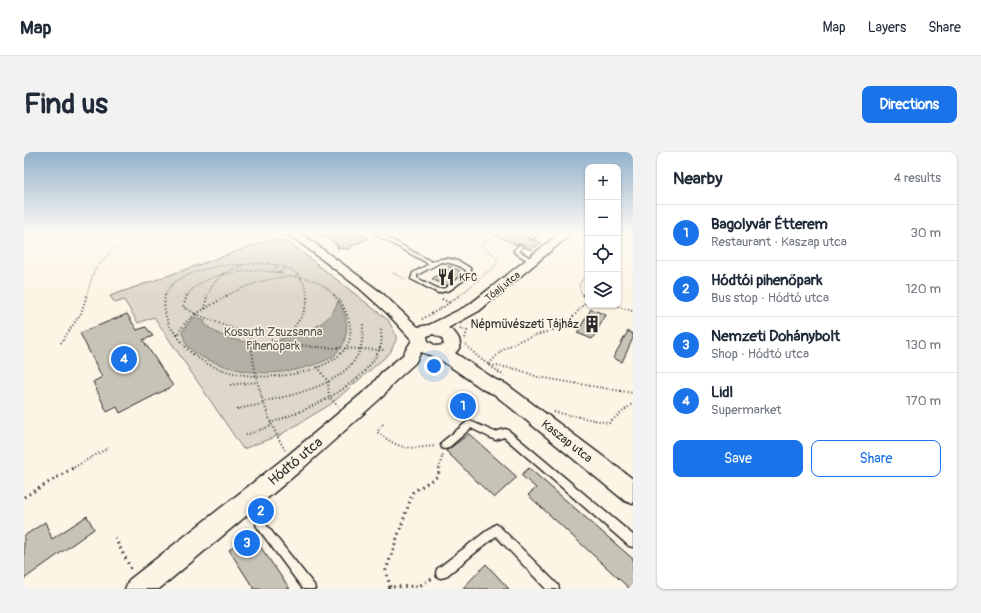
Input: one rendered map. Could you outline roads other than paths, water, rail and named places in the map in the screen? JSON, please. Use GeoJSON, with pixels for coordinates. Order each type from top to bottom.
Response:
{"type":"FeatureCollection","features":[{"type":"Feature","properties":{"kind":"street"},"geometry":{"type":"LineString","coordinates":[[321,253],[383,300],[408,325],[427,330],[443,331],[451,337],[449,340],[428,350],[420,344],[427,330]]}},
{"type":"Feature","properties":{"kind":"street","name":"Tóalj utca"},"geometry":{"type":"LineString","coordinates":[[449,340],[474,308],[542,253]]}},
{"type":"Feature","properties":{"kind":"street","name":"Hódtó utca"},"geometry":{"type":"LineString","coordinates":[[137,583],[294,463],[377,391],[387,378],[410,359],[427,330]]}},
{"type":"Feature","properties":{"kind":"street","name":"Hódtó utca"},"geometry":{"type":"LineString","coordinates":[[377,391],[391,386],[449,340]]}},
{"type":"Feature","properties":{"kind":"street","name":"Kaszap utca"},"geometry":{"type":"LineString","coordinates":[[449,340],[490,384],[503,384],[633,493]]}},
{"type":"Feature","properties":{"kind":"lane"},"geometry":{"type":"LineString","coordinates":[[413,253],[432,264]]}},
{"type":"Feature","properties":{"kind":"lane"},"geometry":{"type":"LineString","coordinates":[[520,253],[532,261]]}},
{"type":"Feature","properties":{"kind":"lane"},"geometry":{"type":"LineString","coordinates":[[440,260],[451,261],[465,267],[469,272],[467,276],[448,289],[444,291],[435,290],[415,280],[413,276],[432,264],[440,260]]}},
{"type":"Feature","properties":{"kind":"lane"},"geometry":{"type":"LineString","coordinates":[[445,445],[470,424],[495,436],[505,433],[633,542]]}},
{"type":"Feature","properties":{"kind":"lane"},"geometry":{"type":"LineString","coordinates":[[262,525],[310,589]]}},
{"type":"Feature","properties":{"kind":"lane"},"geometry":{"type":"LineString","coordinates":[[441,573],[496,529],[554,589]]}},
{"type":"Feature","properties":{"kind":"place","name":"KFC"},"geometry":{"type":"Point","coordinates":[446,277]}},
{"type":"Feature","properties":{"kind":"place","name":"Népművészeti Tájház"},"geometry":{"type":"Point","coordinates":[592,324]}},
{"type":"Feature","properties":{"kind":"place","name":"Lidl"},"geometry":{"type":"Point","coordinates":[124,359]}},
{"type":"Feature","properties":{"kind":"place","name":"Bagolyvár Étterem"},"geometry":{"type":"Point","coordinates":[463,406]}},
{"type":"Feature","properties":{"kind":"place","name":"Hódtói pihenőpark"},"geometry":{"type":"Point","coordinates":[261,511]}},
{"type":"Feature","properties":{"kind":"place","name":"Nemzeti Dohánybolt"},"geometry":{"type":"Point","coordinates":[247,543]}},
{"type":"Feature","properties":{"kind":"park label","name":"Kossuth Zsuzsanna Pihenőpark"},"geometry":{"type":"Point","coordinates":[273,339]}}]}
